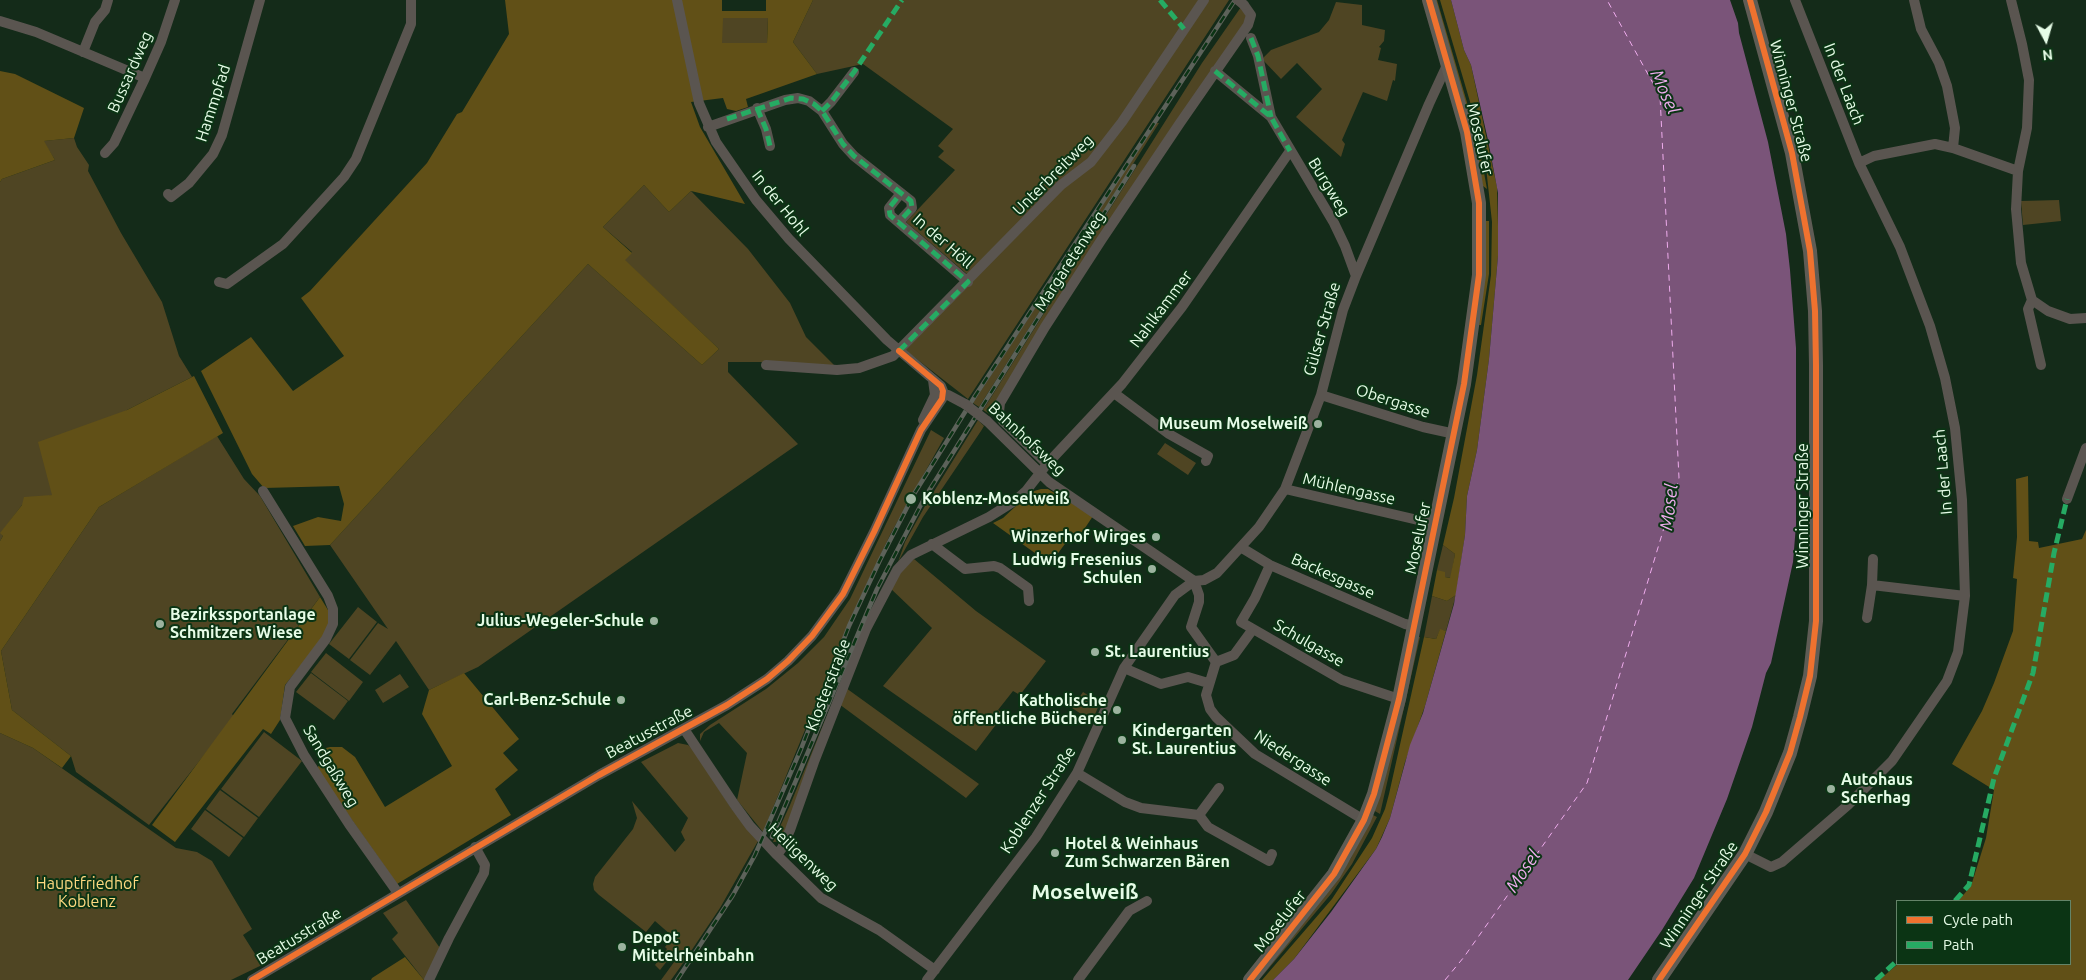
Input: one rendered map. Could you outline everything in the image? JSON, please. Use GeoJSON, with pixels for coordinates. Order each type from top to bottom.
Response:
{"type":"FeatureCollection","features":[{"type":"Feature","properties":{"kind":"main road"},"geometry":{"type":"LineString","coordinates":[[1429,0],[1448,65]]}},
{"type":"Feature","properties":{"kind":"main road","name":"Winninger Straße"},"geometry":{"type":"LineString","coordinates":[[1659,980],[1745,854],[1766,812],[1790,753],[1810,676],[1816,621],[1818,523],[1815,329],[1810,251],[1792,152],[1750,0]]}},
{"type":"Feature","properties":{"kind":"main road","name":"Moselufer"},"geometry":{"type":"LineString","coordinates":[[1250,980],[1334,874],[1364,820],[1374,794],[1415,626],[1455,434],[1465,379],[1477,290],[1480,217],[1470,145],[1448,65]]}},
{"type":"Feature","properties":{"kind":"street"},"geometry":{"type":"LineString","coordinates":[[83,52],[95,22],[105,10],[108,0]]}},
{"type":"Feature","properties":{"kind":"street","name":"Bussardweg"},"geometry":{"type":"LineString","coordinates":[[105,153],[114,143],[145,78],[161,42],[175,0]]}},
{"type":"Feature","properties":{"kind":"street","name":"Hammpfad"},"geometry":{"type":"LineString","coordinates":[[168,194],[171,197],[195,176],[213,154],[222,134],[260,0]]}},
{"type":"Feature","properties":{"kind":"street"},"geometry":{"type":"LineString","coordinates":[[218,282],[227,284],[283,244],[344,177],[352,165],[411,24],[411,0]]}},
{"type":"Feature","properties":{"kind":"street","name":"In der Hohl"},"geometry":{"type":"LineString","coordinates":[[677,0],[699,103],[716,142],[756,200],[789,239],[899,351],[933,380],[939,393]]}},
{"type":"Feature","properties":{"kind":"street","name":"Unterbreitweg"},"geometry":{"type":"LineString","coordinates":[[766,365],[837,370],[852,369],[889,358],[899,351],[1061,185],[1091,162],[1122,122],[1204,0]]}},
{"type":"Feature","properties":{"kind":"street","name":"In der Laach"},"geometry":{"type":"LineString","coordinates":[[1745,854],[1771,867],[1782,862],[1848,805],[1892,761],[1947,681],[1958,652],[1965,596],[1962,500],[1954,428],[1945,378],[1930,326],[1900,247],[1859,163],[1795,0]]}},
{"type":"Feature","properties":{"kind":"street"},"geometry":{"type":"LineString","coordinates":[[1914,0],[1922,29],[1939,63],[1947,86],[1955,128],[1953,148]]}},
{"type":"Feature","properties":{"kind":"street"},"geometry":{"type":"LineString","coordinates":[[2011,0],[2029,80],[2027,128],[2018,171],[2017,235],[2021,263],[2032,300],[2048,311],[2070,319],[2086,318]]}},
{"type":"Feature","properties":{"kind":"street"},"geometry":{"type":"LineString","coordinates":[[1215,71],[1250,22],[1250,12],[1241,2]]}},
{"type":"Feature","properties":{"kind":"street"},"geometry":{"type":"LineString","coordinates":[[0,21],[36,32],[145,78]]}},
{"type":"Feature","properties":{"kind":"street","name":"Burgweg"},"geometry":{"type":"LineString","coordinates":[[1251,38],[1258,56],[1271,117],[1334,223],[1356,276]]}},
{"type":"Feature","properties":{"kind":"street","name":"Gülser Straße"},"geometry":{"type":"LineString","coordinates":[[1194,581],[1204,580],[1215,575],[1242,548],[1285,489],[1321,395],[1343,310],[1356,276],[1429,104],[1448,65]]}},
{"type":"Feature","properties":{"kind":"street","name":"Burgweg"},"geometry":{"type":"LineString","coordinates":[[1215,71],[1271,117]]}},
{"type":"Feature","properties":{"kind":"street","name":"Margaretenweg"},"geometry":{"type":"LineString","coordinates":[[1047,464],[1003,421],[999,412],[1000,403],[1077,277],[1215,71]]}},
{"type":"Feature","properties":{"kind":"street"},"geometry":{"type":"LineString","coordinates":[[822,111],[854,72]]}},
{"type":"Feature","properties":{"kind":"street"},"geometry":{"type":"LineString","coordinates":[[708,127],[757,108],[785,100],[798,98],[809,101],[822,111],[850,153],[901,193]]}},
{"type":"Feature","properties":{"kind":"street"},"geometry":{"type":"LineString","coordinates":[[757,108],[766,129],[770,146]]}},
{"type":"Feature","properties":{"kind":"street"},"geometry":{"type":"LineString","coordinates":[[1859,163],[1874,156],[1935,144],[1953,148],[2018,171]]}},
{"type":"Feature","properties":{"kind":"street","name":"Nahlkammer"},"geometry":{"type":"LineString","coordinates":[[1040,473],[1114,392],[1187,301],[1290,151]]}},
{"type":"Feature","properties":{"kind":"street","name":"In der Höll"},"geometry":{"type":"LineString","coordinates":[[899,222],[912,206],[911,201],[901,193],[889,208],[890,214],[899,222],[968,282]]}},
{"type":"Feature","properties":{"kind":"street"},"geometry":{"type":"LineString","coordinates":[[2032,300],[2028,309],[2041,365]]}},
{"type":"Feature","properties":{"kind":"street"},"geometry":{"type":"LineString","coordinates":[[1114,392],[1169,434],[1208,456],[1206,461]]}},
{"type":"Feature","properties":{"kind":"street","name":"Bahnhofsweg"},"geometry":{"type":"LineString","coordinates":[[939,393],[964,404],[987,420],[1048,482],[1194,581]]}},
{"type":"Feature","properties":{"kind":"street","name":"Beatusstraße"},"geometry":{"type":"LineString","coordinates":[[252,980],[608,770],[727,705],[766,679],[793,656],[822,625],[852,578],[921,430],[925,413],[939,393]]}},
{"type":"Feature","properties":{"kind":"street","name":"Obergasse"},"geometry":{"type":"LineString","coordinates":[[1321,395],[1423,427],[1455,434]]}},
{"type":"Feature","properties":{"kind":"street"},"geometry":{"type":"LineString","coordinates":[[2067,499],[2086,448]]}},
{"type":"Feature","properties":{"kind":"street","name":"Klosterstraße"},"geometry":{"type":"LineString","coordinates":[[777,855],[790,830],[814,762],[866,629],[897,570],[911,555],[989,517],[1016,500],[1040,473]]}},
{"type":"Feature","properties":{"kind":"street","name":"Mühlengasse"},"geometry":{"type":"LineString","coordinates":[[1285,489],[1435,524]]}},
{"type":"Feature","properties":{"kind":"street","name":"Sandgaßweg"},"geometry":{"type":"LineString","coordinates":[[263,491],[328,596],[333,608],[333,624],[326,639],[290,687],[285,718],[304,756],[398,893]]}},
{"type":"Feature","properties":{"kind":"street"},"geometry":{"type":"LineString","coordinates":[[932,544],[965,569],[994,566],[1000,568],[1028,588],[1029,601]]}},
{"type":"Feature","properties":{"kind":"street","name":"Backesgasse"},"geometry":{"type":"LineString","coordinates":[[1242,548],[1270,564],[1405,624],[1415,626]]}},
{"type":"Feature","properties":{"kind":"street"},"geometry":{"type":"LineString","coordinates":[[1868,618],[1873,559]]}},
{"type":"Feature","properties":{"kind":"street"},"geometry":{"type":"LineString","coordinates":[[1254,630],[1241,622],[1255,598],[1270,564]]}},
{"type":"Feature","properties":{"kind":"street"},"geometry":{"type":"LineString","coordinates":[[1124,668],[1161,684],[1188,678],[1208,683],[1216,662],[1191,627],[1199,602],[1199,595],[1194,581]]}},
{"type":"Feature","properties":{"kind":"street","name":"Koblenzer Straße"},"geometry":{"type":"LineString","coordinates":[[927,980],[1036,837],[1077,774],[1124,668],[1175,594],[1194,581]]}},
{"type":"Feature","properties":{"kind":"street"},"geometry":{"type":"LineString","coordinates":[[1872,585],[1965,596]]}},
{"type":"Feature","properties":{"kind":"street","name":"Schulgasse"},"geometry":{"type":"LineString","coordinates":[[1216,662],[1234,655],[1254,630],[1342,680],[1398,699]]}},
{"type":"Feature","properties":{"kind":"street","name":"Niedergasse"},"geometry":{"type":"LineString","coordinates":[[1208,683],[1206,696],[1210,709],[1242,743],[1255,754],[1364,820]]}},
{"type":"Feature","properties":{"kind":"street","name":"Heiligenweg"},"geometry":{"type":"LineString","coordinates":[[684,729],[734,804],[777,855],[821,898],[878,930],[935,970]]}},
{"type":"Feature","properties":{"kind":"street"},"geometry":{"type":"LineString","coordinates":[[1077,774],[1125,802],[1141,808],[1199,815],[1208,826],[1269,861],[1272,854]]}},
{"type":"Feature","properties":{"kind":"street"},"geometry":{"type":"LineString","coordinates":[[1199,815],[1219,788]]}},
{"type":"Feature","properties":{"kind":"street"},"geometry":{"type":"LineString","coordinates":[[429,980],[484,873],[485,865],[475,847]]}},
{"type":"Feature","properties":{"kind":"street"},"geometry":{"type":"LineString","coordinates":[[1078,980],[1129,911],[1148,901]]}},
{"type":"Feature","properties":{"kind":"green space"},"geometry":{"type":"Polygon","coordinates":[[[813,0],[1229,0],[968,399],[904,349],[974,280],[906,222],[955,170],[938,157],[944,151],[938,146],[953,129],[863,64],[817,74],[793,42],[813,0]]]}},
{"type":"Feature","properties":{"kind":"green space"},"geometry":{"type":"Polygon","coordinates":[[[1336,2],[1362,5],[1362,25],[1385,30],[1384,41],[1379,47],[1381,48],[1378,60],[1397,64],[1395,81],[1393,80],[1387,101],[1363,92],[1342,140],[1345,144],[1341,157],[1296,117],[1322,89],[1297,63],[1281,79],[1262,59],[1271,50],[1319,32],[1329,20],[1336,2]]]}},
{"type":"Feature","properties":{"kind":"green space"},"geometry":{"type":"Polygon","coordinates":[[[1241,7],[1248,18],[991,415],[983,410],[1202,63],[1241,7]]]}},
{"type":"Feature","properties":{"kind":"green space"},"geometry":{"type":"Polygon","coordinates":[[[722,18],[768,18],[767,43],[721,43],[722,18]]]}},
{"type":"Feature","properties":{"kind":"green space"},"geometry":{"type":"Polygon","coordinates":[[[1156,123],[1159,123],[979,407],[973,403],[1156,123]]]}},
{"type":"Feature","properties":{"kind":"green space"},"geometry":{"type":"Polygon","coordinates":[[[74,138],[77,147],[89,165],[88,171],[121,233],[162,302],[179,356],[192,377],[127,410],[52,495],[22,505],[1,533],[3,536],[0,541],[0,182],[2,179],[55,160],[43,141],[74,138]]]}},
{"type":"Feature","properties":{"kind":"green space"},"geometry":{"type":"Polygon","coordinates":[[[644,185],[669,212],[691,191],[748,249],[790,303],[806,337],[837,368],[763,362],[728,362],[728,372],[798,444],[478,667],[429,690],[396,641],[370,675],[350,660],[378,623],[388,629],[330,545],[588,264],[702,365],[719,349],[624,260],[632,252],[603,227],[644,185]]]}},
{"type":"Feature","properties":{"kind":"green space"},"geometry":{"type":"Polygon","coordinates":[[[2059,200],[2061,221],[2023,225],[2021,201],[2059,200]]]}},
{"type":"Feature","properties":{"kind":"green space"},"geometry":{"type":"Polygon","coordinates":[[[978,420],[984,426],[923,517],[898,562],[905,542],[925,506],[978,420]]]}},
{"type":"Feature","properties":{"kind":"green space"},"geometry":{"type":"Polygon","coordinates":[[[931,430],[944,438],[891,533],[854,611],[763,832],[737,800],[747,753],[719,723],[704,732],[700,741],[700,734],[710,725],[766,689],[798,663],[824,637],[850,599],[931,430]]]}},
{"type":"Feature","properties":{"kind":"green space","name":"Bezirkssportanlage Schmitzers Wiese"},"geometry":{"type":"Polygon","coordinates":[[[217,436],[244,479],[260,496],[320,597],[232,714],[234,717],[149,825],[76,772],[71,756],[12,710],[1,651],[99,507],[217,436]]]}},
{"type":"Feature","properties":{"kind":"green space"},"geometry":{"type":"Polygon","coordinates":[[[1165,443],[1196,463],[1188,475],[1157,454],[1165,443]]]}},
{"type":"Feature","properties":{"kind":"green space"},"geometry":{"type":"Polygon","coordinates":[[[1443,545],[1455,554],[1451,578],[1444,577],[1437,570],[1443,545]]]}},
{"type":"Feature","properties":{"kind":"green space"},"geometry":{"type":"Polygon","coordinates":[[[914,559],[976,611],[1046,661],[1020,695],[1013,691],[998,710],[1004,714],[976,751],[883,686],[932,628],[889,587],[897,575],[914,559]]]}},
{"type":"Feature","properties":{"kind":"green space"},"geometry":{"type":"Polygon","coordinates":[[[1456,595],[1446,631],[1440,630],[1436,639],[1424,637],[1432,596],[1447,601],[1456,595]]]}},
{"type":"Feature","properties":{"kind":"green space"},"geometry":{"type":"Polygon","coordinates":[[[358,607],[377,622],[349,659],[329,644],[358,607]]]}},
{"type":"Feature","properties":{"kind":"green space"},"geometry":{"type":"Polygon","coordinates":[[[1416,637],[1420,637],[1380,814],[1373,810],[1416,637]]]}},
{"type":"Feature","properties":{"kind":"green space"},"geometry":{"type":"Polygon","coordinates":[[[326,653],[363,682],[349,701],[311,672],[326,653]]]}},
{"type":"Feature","properties":{"kind":"green space"},"geometry":{"type":"Polygon","coordinates":[[[311,673],[348,701],[334,720],[296,692],[311,673]]]}},
{"type":"Feature","properties":{"kind":"green space"},"geometry":{"type":"Polygon","coordinates":[[[400,674],[409,687],[383,703],[375,690],[400,674]]]}},
{"type":"Feature","properties":{"kind":"green space"},"geometry":{"type":"Polygon","coordinates":[[[840,684],[783,841],[773,842],[790,805],[840,684]]]}},
{"type":"Feature","properties":{"kind":"green space"},"geometry":{"type":"Polygon","coordinates":[[[846,688],[979,784],[966,798],[839,704],[846,688]]]}},
{"type":"Feature","properties":{"kind":"green space"},"geometry":{"type":"Polygon","coordinates":[[[1083,692],[1100,703],[1092,721],[1072,708],[1083,692]]]}},
{"type":"Feature","properties":{"kind":"green space"},"geometry":{"type":"Polygon","coordinates":[[[264,732],[302,761],[259,817],[221,789],[264,732]]]}},
{"type":"Feature","properties":{"kind":"green space","name":"Hauptfriedhof Koblenz"},"geometry":{"type":"Polygon","coordinates":[[[0,733],[33,748],[176,848],[197,852],[212,861],[252,929],[243,935],[262,965],[231,980],[0,980],[0,733]]]}},
{"type":"Feature","properties":{"kind":"green space"},"geometry":{"type":"Polygon","coordinates":[[[678,743],[688,745],[693,749],[731,808],[758,841],[720,908],[681,966],[671,980],[661,980],[680,954],[675,951],[660,970],[655,965],[667,949],[665,947],[670,941],[668,939],[671,935],[655,921],[646,932],[599,895],[594,890],[593,884],[595,877],[633,829],[637,818],[632,801],[675,852],[685,840],[681,832],[688,818],[641,762],[678,743]]]}},
{"type":"Feature","properties":{"kind":"green space"},"geometry":{"type":"Polygon","coordinates":[[[220,790],[258,818],[244,837],[206,809],[220,790]]]}},
{"type":"Feature","properties":{"kind":"green space"},"geometry":{"type":"Polygon","coordinates":[[[205,810],[243,838],[229,857],[191,829],[205,810]]]}},
{"type":"Feature","properties":{"kind":"green space"},"geometry":{"type":"Polygon","coordinates":[[[1371,814],[1377,817],[1352,864],[1331,894],[1259,980],[1351,858],[1371,814]]]}},
{"type":"Feature","properties":{"kind":"green space"},"geometry":{"type":"Polygon","coordinates":[[[406,900],[440,948],[427,980],[424,980],[392,939],[398,933],[383,913],[406,900]]]}},
{"type":"Feature","properties":{"kind":"shaded area"},"geometry":{"type":"Polygon","coordinates":[[[505,0],[722,0],[722,11],[766,11],[766,0],[813,0],[793,42],[817,74],[746,99],[748,107],[736,111],[727,109],[723,98],[691,102],[700,127],[745,204],[691,191],[669,212],[644,185],[603,227],[632,253],[625,260],[719,349],[702,365],[588,264],[330,545],[305,546],[293,526],[318,517],[341,521],[344,504],[339,486],[264,488],[252,474],[201,371],[251,337],[293,391],[344,356],[301,298],[310,291],[427,163],[457,114],[462,112],[509,34],[505,0]],[[723,18],[722,43],[767,43],[768,18],[723,18]]]}},
{"type":"Feature","properties":{"kind":"shaded area"},"geometry":{"type":"Polygon","coordinates":[[[1432,0],[1437,0],[1478,140],[1487,189],[1483,186],[1432,0]]]}},
{"type":"Feature","properties":{"kind":"shaded area"},"geometry":{"type":"Polygon","coordinates":[[[1440,0],[1451,0],[1464,50],[1471,65],[1497,187],[1498,226],[1498,256],[1489,359],[1477,450],[1467,496],[1465,535],[1456,595],[1447,601],[1432,596],[1437,570],[1445,572],[1445,577],[1450,578],[1455,554],[1443,545],[1454,498],[1477,375],[1491,275],[1492,222],[1481,139],[1440,0]]]}},
{"type":"Feature","properties":{"kind":"shaded area"},"geometry":{"type":"Polygon","coordinates":[[[0,71],[15,74],[84,108],[74,138],[44,141],[55,160],[2,179],[0,182],[0,71]]]}},
{"type":"Feature","properties":{"kind":"shaded area"},"geometry":{"type":"Polygon","coordinates":[[[1485,221],[1489,221],[1489,274],[1481,325],[1477,325],[1485,221]]]}},
{"type":"Feature","properties":{"kind":"shaded area"},"geometry":{"type":"Polygon","coordinates":[[[194,376],[223,433],[99,507],[1,651],[12,710],[71,756],[62,768],[33,748],[0,733],[0,541],[3,536],[0,533],[22,505],[24,497],[52,495],[38,442],[127,410],[194,376]]]}},
{"type":"Feature","properties":{"kind":"shaded area"},"geometry":{"type":"Polygon","coordinates":[[[2028,476],[2029,541],[2038,542],[2039,548],[2082,539],[2086,530],[2086,980],[1879,980],[1897,965],[2071,965],[2071,900],[1959,900],[1971,886],[1986,838],[1994,790],[1952,764],[1982,711],[2013,631],[2017,579],[2013,578],[2017,537],[2016,479],[2028,476]]]}},
{"type":"Feature","properties":{"kind":"shaded area"},"geometry":{"type":"Polygon","coordinates":[[[1048,489],[1093,516],[1079,537],[1073,533],[1056,556],[1051,556],[1046,561],[993,523],[1003,518],[1031,492],[1048,489]]]}},
{"type":"Feature","properties":{"kind":"shaded area"},"geometry":{"type":"Polygon","coordinates":[[[320,597],[328,610],[329,623],[323,638],[285,685],[280,720],[271,734],[263,729],[175,842],[152,825],[320,597]]]}},
{"type":"Feature","properties":{"kind":"shaded area"},"geometry":{"type":"Polygon","coordinates":[[[1440,629],[1446,631],[1425,706],[1405,762],[1390,818],[1376,849],[1294,959],[1273,980],[1262,980],[1332,899],[1372,838],[1385,809],[1389,794],[1424,637],[1436,639],[1440,629]]]}},
{"type":"Feature","properties":{"kind":"shaded area"},"geometry":{"type":"Polygon","coordinates":[[[464,673],[519,739],[503,753],[518,770],[495,789],[511,815],[397,884],[316,769],[323,761],[322,749],[342,747],[355,757],[385,807],[452,766],[422,714],[429,690],[464,673]]]}},
{"type":"Feature","properties":{"kind":"shaded area"},"geometry":{"type":"Polygon","coordinates":[[[405,957],[424,980],[371,980],[372,978],[405,957]]]}},
{"type":"Feature","properties":{"kind":"water","name":"Mosel"},"geometry":{"type":"Polygon","coordinates":[[[1451,0],[1730,0],[1738,23],[1768,142],[1786,234],[1796,348],[1796,525],[1793,562],[1771,663],[1766,673],[1752,727],[1727,799],[1694,878],[1628,980],[1273,980],[1294,959],[1331,912],[1376,849],[1382,837],[1390,818],[1410,745],[1423,713],[1454,604],[1465,535],[1467,496],[1477,450],[1489,359],[1498,256],[1498,193],[1471,65],[1464,50],[1451,0]]]}},
{"type":"Feature","properties":{"kind":"ferry route"},"geometry":{"type":"LineString","coordinates":[[1445,980],[1464,957],[1587,783],[1679,478],[1660,96],[1607,0]]}},
{"type":"Feature","properties":{"kind":"railway"},"geometry":{"type":"LineString","coordinates":[[677,980],[733,895],[755,855],[801,749],[849,626],[914,494],[975,396],[1235,0]]}},
{"type":"Feature","properties":{"kind":"railway"},"geometry":{"type":"LineString","coordinates":[[772,837],[877,589],[925,497],[1134,166]]}},
{"type":"Feature","properties":{"kind":"marked path"},"geometry":{"type":"LineString","coordinates":[[822,111],[854,72],[902,0]]}},
{"type":"Feature","properties":{"kind":"marked path"},"geometry":{"type":"LineString","coordinates":[[1160,0],[1184,29]]}},
{"type":"Feature","properties":{"kind":"marked path"},"geometry":{"type":"LineString","coordinates":[[1251,38],[1258,56],[1271,117]]}},
{"type":"Feature","properties":{"kind":"marked path"},"geometry":{"type":"LineString","coordinates":[[1215,71],[1271,117],[1290,151]]}},
{"type":"Feature","properties":{"kind":"marked path"},"geometry":{"type":"LineString","coordinates":[[727,119],[791,98],[803,99],[814,104],[822,111],[843,144],[854,156],[911,201],[912,208],[899,222]]}},
{"type":"Feature","properties":{"kind":"marked path"},"geometry":{"type":"LineString","coordinates":[[757,108],[766,129],[770,146]]}},
{"type":"Feature","properties":{"kind":"marked path"},"geometry":{"type":"LineString","coordinates":[[899,351],[968,282],[890,215],[889,208],[901,193]]}},
{"type":"Feature","properties":{"kind":"marked path"},"geometry":{"type":"LineString","coordinates":[[1956,900],[1969,885],[1994,778],[2033,673],[2054,553],[2067,499]]}},
{"type":"Feature","properties":{"kind":"marked path"},"geometry":{"type":"LineString","coordinates":[[1876,980],[1896,962]]}},
{"type":"Feature","properties":{"kind":"cycle path"},"geometry":{"type":"LineString","coordinates":[[1250,980],[1334,874],[1364,820],[1374,794],[1399,699],[1464,384],[1479,275],[1479,203],[1467,132],[1429,0]]}},
{"type":"Feature","properties":{"kind":"cycle path"},"geometry":{"type":"LineString","coordinates":[[1659,980],[1745,854],[1766,812],[1790,753],[1800,717],[1810,676],[1816,621],[1816,365],[1815,311],[1810,251],[1792,153],[1750,0]]}},
{"type":"Feature","properties":{"kind":"cycle path"},"geometry":{"type":"LineString","coordinates":[[252,980],[599,775],[727,705],[767,679],[788,661],[812,636],[843,594],[921,430],[942,399],[943,391],[941,386],[899,351]]}},
{"type":"Feature","properties":{"kind":"place","name":"Museum Moselweiß"},"geometry":{"type":"Point","coordinates":[1318,424]}},
{"type":"Feature","properties":{"kind":"place","name":"Koblenz-Moselweiß"},"geometry":{"type":"Point","coordinates":[911,499]}},
{"type":"Feature","properties":{"kind":"place","name":"Winzerhof Wirges"},"geometry":{"type":"Point","coordinates":[1156,537]}},
{"type":"Feature","properties":{"kind":"place","name":"Ludwig Fresenius Schulen"},"geometry":{"type":"Point","coordinates":[1152,569]}},
{"type":"Feature","properties":{"kind":"place","name":"Julius-Wegeler-Schule"},"geometry":{"type":"Point","coordinates":[654,621]}},
{"type":"Feature","properties":{"kind":"place","name":"Bezirkssportanlage Schmitzers Wiese"},"geometry":{"type":"Point","coordinates":[160,624]}},
{"type":"Feature","properties":{"kind":"place","name":"St. Laurentius"},"geometry":{"type":"Point","coordinates":[1095,652]}},
{"type":"Feature","properties":{"kind":"place","name":"Carl-Benz-Schule"},"geometry":{"type":"Point","coordinates":[621,700]}},
{"type":"Feature","properties":{"kind":"place","name":"Katholische öffentliche Bücherei"},"geometry":{"type":"Point","coordinates":[1117,710]}},
{"type":"Feature","properties":{"kind":"place","name":"Kindergarten St. Laurentius"},"geometry":{"type":"Point","coordinates":[1122,740]}},
{"type":"Feature","properties":{"kind":"place","name":"Autohaus Scherhag"},"geometry":{"type":"Point","coordinates":[1831,789]}},
{"type":"Feature","properties":{"kind":"place","name":"Hotel & Weinhaus Zum Schwarzen Bären"},"geometry":{"type":"Point","coordinates":[1055,853]}},
{"type":"Feature","properties":{"kind":"place","name":"Depot Mittelrheinbahn"},"geometry":{"type":"Point","coordinates":[622,947]}},
{"type":"Feature","properties":{"kind":"district","name":"Moselweiß"},"geometry":{"type":"Point","coordinates":[1085,892]}}]}
